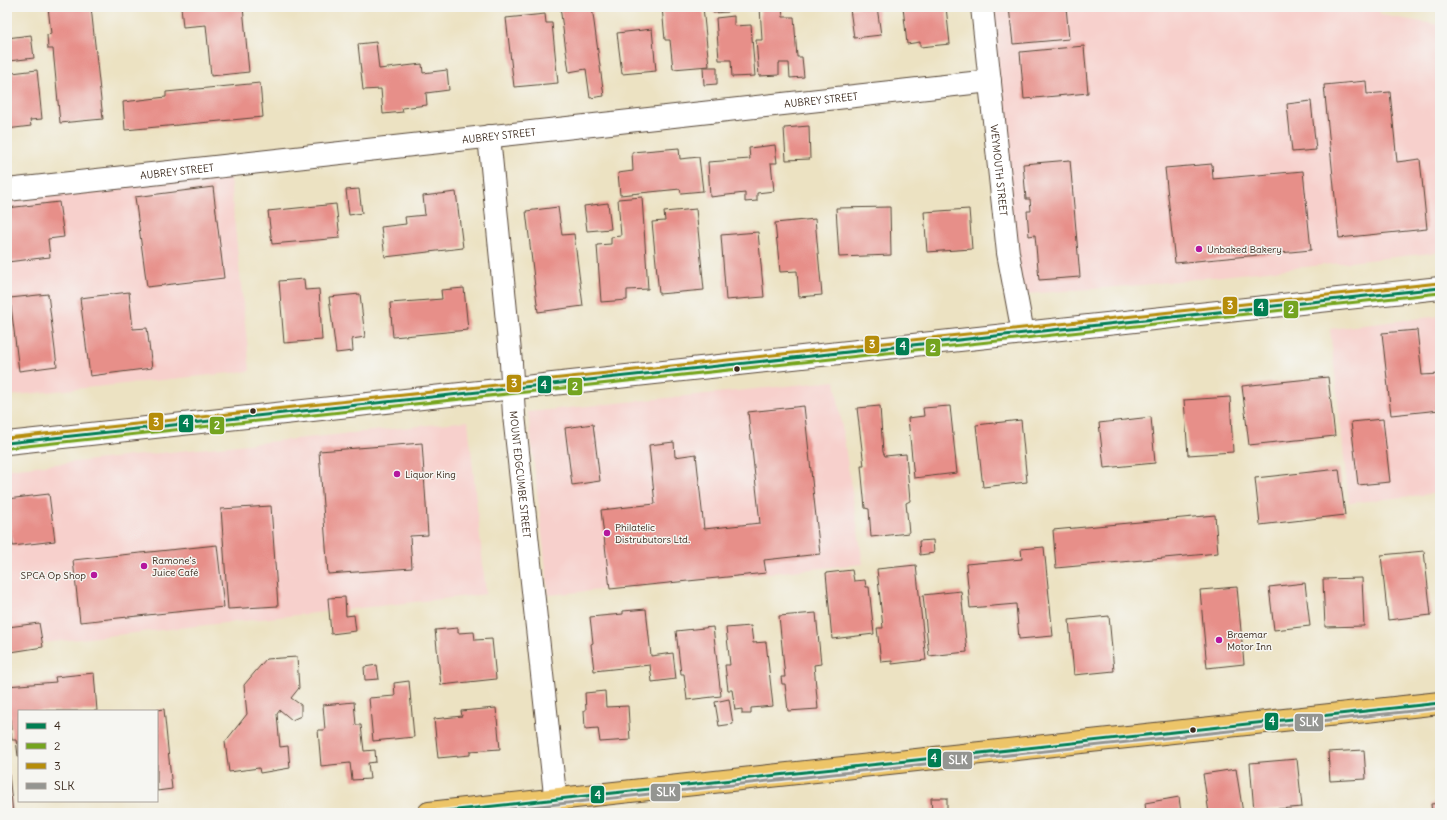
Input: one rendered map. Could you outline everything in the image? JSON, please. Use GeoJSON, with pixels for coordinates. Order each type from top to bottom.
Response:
{"type":"FeatureCollection","features":[{"type":"Feature","properties":{"kind":"main road"},"geometry":{"type":"LineString","coordinates":[[429,813],[557,806],[1440,703]]}},
{"type":"Feature","properties":{"kind":"street","name":"WEYMOUTH STREET"},"geometry":{"type":"LineString","coordinates":[[982,7],[1008,253],[1023,333]]}},
{"type":"Feature","properties":{"kind":"street","name":"AUBREY STREET"},"geometry":{"type":"LineString","coordinates":[[7,190],[990,81]]}},
{"type":"Feature","properties":{"kind":"street","name":"MOUNT EDGCUMBE STREET"},"geometry":{"type":"LineString","coordinates":[[489,136],[513,388],[514,423],[557,806]]}},
{"type":"Feature","properties":{"kind":"street"},"geometry":{"type":"LineString","coordinates":[[7,443],[1440,288]]}},
{"type":"Feature","properties":{"kind":"shaded area"},"geometry":{"type":"Polygon","coordinates":[[[983,7],[1377,7],[1381,15],[1440,25],[1440,252],[1141,285],[1014,295],[983,7]]]}},
{"type":"Feature","properties":{"kind":"shaded area"},"geometry":{"type":"Polygon","coordinates":[[[229,170],[250,371],[7,396],[7,193],[229,170]]]}},
{"type":"Feature","properties":{"kind":"shaded area"},"geometry":{"type":"Polygon","coordinates":[[[1440,316],[1440,493],[1349,503],[1330,329],[1440,316]]]}},
{"type":"Feature","properties":{"kind":"shaded area"},"geometry":{"type":"Polygon","coordinates":[[[835,381],[863,564],[549,595],[528,412],[835,381]]]}},
{"type":"Feature","properties":{"kind":"shaded area"},"geometry":{"type":"Polygon","coordinates":[[[468,421],[486,594],[7,647],[7,469],[468,421]]]}},
{"type":"Feature","properties":{"kind":"building"},"geometry":{"type":"Polygon","coordinates":[[[48,7],[91,7],[103,119],[60,123],[53,49],[48,49],[47,35],[51,34],[48,7]]]}},
{"type":"Feature","properties":{"kind":"building"},"geometry":{"type":"Polygon","coordinates":[[[181,7],[243,7],[249,72],[211,76],[206,25],[183,27],[181,7]]]}},
{"type":"Feature","properties":{"kind":"building"},"geometry":{"type":"Polygon","coordinates":[[[560,7],[592,7],[604,96],[590,98],[586,69],[569,72],[560,7]]]}},
{"type":"Feature","properties":{"kind":"building"},"geometry":{"type":"Polygon","coordinates":[[[662,7],[703,7],[709,66],[673,69],[670,40],[665,40],[662,7]]]}},
{"type":"Feature","properties":{"kind":"building"},"geometry":{"type":"Polygon","coordinates":[[[712,7],[727,7],[728,12],[713,13],[712,7]]]}},
{"type":"Feature","properties":{"kind":"building"},"geometry":{"type":"Polygon","coordinates":[[[760,7],[782,7],[783,17],[794,17],[797,57],[802,57],[804,77],[790,78],[789,63],[779,63],[779,75],[759,76],[756,40],[762,40],[760,7]]]}},
{"type":"Feature","properties":{"kind":"building"},"geometry":{"type":"Polygon","coordinates":[[[859,7],[877,7],[881,35],[854,38],[850,9],[859,7]]]}},
{"type":"Feature","properties":{"kind":"building"},"geometry":{"type":"Polygon","coordinates":[[[903,7],[946,7],[950,44],[920,47],[920,42],[907,44],[903,7]]]}},
{"type":"Feature","properties":{"kind":"building"},"geometry":{"type":"Polygon","coordinates":[[[1009,7],[1066,7],[1069,39],[1013,44],[1009,7]]]}},
{"type":"Feature","properties":{"kind":"building"},"geometry":{"type":"Polygon","coordinates":[[[545,14],[546,23],[552,23],[558,83],[514,87],[506,18],[545,14]]]}},
{"type":"Feature","properties":{"kind":"building"},"geometry":{"type":"Polygon","coordinates":[[[734,16],[734,26],[751,25],[755,76],[732,77],[731,60],[719,60],[716,18],[734,16]]]}},
{"type":"Feature","properties":{"kind":"building"},"geometry":{"type":"Polygon","coordinates":[[[652,29],[656,71],[622,74],[617,33],[652,29]]]}},
{"type":"Feature","properties":{"kind":"building"},"geometry":{"type":"Polygon","coordinates":[[[31,35],[34,58],[9,61],[7,38],[31,35]]]}},
{"type":"Feature","properties":{"kind":"building"},"geometry":{"type":"Polygon","coordinates":[[[376,42],[379,69],[422,64],[423,73],[447,70],[449,90],[426,93],[427,105],[402,108],[403,112],[383,114],[381,89],[363,90],[358,44],[376,42]]]}},
{"type":"Feature","properties":{"kind":"building"},"geometry":{"type":"Polygon","coordinates":[[[1084,46],[1088,93],[1024,99],[1020,52],[1084,46]]]}},
{"type":"Feature","properties":{"kind":"building"},"geometry":{"type":"Polygon","coordinates":[[[11,65],[12,73],[37,70],[42,119],[30,120],[31,126],[7,129],[7,66],[11,65]]]}},
{"type":"Feature","properties":{"kind":"building"},"geometry":{"type":"Polygon","coordinates":[[[703,67],[717,67],[717,84],[704,85],[703,67]]]}},
{"type":"Feature","properties":{"kind":"building"},"geometry":{"type":"Polygon","coordinates":[[[1366,81],[1367,94],[1390,92],[1397,162],[1420,159],[1427,229],[1339,238],[1324,85],[1366,81]]]}},
{"type":"Feature","properties":{"kind":"building"},"geometry":{"type":"Polygon","coordinates":[[[260,83],[263,117],[125,130],[123,102],[166,97],[166,92],[260,83]]]}},
{"type":"Feature","properties":{"kind":"building"},"geometry":{"type":"Polygon","coordinates":[[[1311,101],[1316,150],[1292,152],[1287,104],[1311,101]]]}},
{"type":"Feature","properties":{"kind":"building"},"geometry":{"type":"Polygon","coordinates":[[[809,126],[810,159],[786,160],[784,128],[809,126]]]}},
{"type":"Feature","properties":{"kind":"building"},"geometry":{"type":"Polygon","coordinates":[[[775,145],[777,163],[771,163],[774,191],[757,193],[757,201],[745,202],[745,193],[710,197],[708,162],[750,159],[749,148],[775,145]]]}},
{"type":"Feature","properties":{"kind":"building"},"geometry":{"type":"Polygon","coordinates":[[[679,148],[680,159],[699,157],[703,191],[681,193],[680,189],[620,195],[618,173],[633,171],[632,152],[679,148]]]}},
{"type":"Feature","properties":{"kind":"building"},"geometry":{"type":"Polygon","coordinates":[[[1070,160],[1080,277],[1039,280],[1035,235],[1029,236],[1027,211],[1031,211],[1030,199],[1026,199],[1023,164],[1070,160]]]}},
{"type":"Feature","properties":{"kind":"building"},"geometry":{"type":"Polygon","coordinates":[[[1212,164],[1213,179],[1303,171],[1311,250],[1175,263],[1165,168],[1212,164]]]}},
{"type":"Feature","properties":{"kind":"building"},"geometry":{"type":"Polygon","coordinates":[[[213,187],[224,278],[147,287],[135,197],[213,187]]]}},
{"type":"Feature","properties":{"kind":"building"},"geometry":{"type":"Polygon","coordinates":[[[359,189],[362,213],[349,215],[346,190],[359,189]]]}},
{"type":"Feature","properties":{"kind":"building"},"geometry":{"type":"Polygon","coordinates":[[[456,192],[463,248],[385,257],[381,227],[406,224],[405,217],[425,215],[423,196],[456,192]]]}},
{"type":"Feature","properties":{"kind":"building"},"geometry":{"type":"Polygon","coordinates":[[[642,197],[648,289],[627,290],[627,300],[601,302],[597,245],[611,244],[611,237],[621,236],[618,199],[642,197]]]}},
{"type":"Feature","properties":{"kind":"building"},"geometry":{"type":"Polygon","coordinates":[[[59,202],[64,237],[48,239],[50,257],[7,262],[7,208],[59,202]]]}},
{"type":"Feature","properties":{"kind":"building"},"geometry":{"type":"Polygon","coordinates":[[[608,203],[611,229],[587,231],[584,206],[608,203]]]}},
{"type":"Feature","properties":{"kind":"building"},"geometry":{"type":"Polygon","coordinates":[[[336,204],[340,238],[272,244],[268,211],[336,204]]]}},
{"type":"Feature","properties":{"kind":"building"},"geometry":{"type":"Polygon","coordinates":[[[558,207],[562,235],[574,234],[583,306],[538,312],[526,211],[558,207]]]}},
{"type":"Feature","properties":{"kind":"building"},"geometry":{"type":"Polygon","coordinates":[[[890,207],[891,255],[839,257],[836,208],[890,207]]]}},
{"type":"Feature","properties":{"kind":"building"},"geometry":{"type":"Polygon","coordinates":[[[696,209],[704,290],[659,294],[652,222],[665,221],[664,212],[696,209]]]}},
{"type":"Feature","properties":{"kind":"building"},"geometry":{"type":"Polygon","coordinates":[[[969,209],[972,249],[927,252],[924,212],[969,209]]]}},
{"type":"Feature","properties":{"kind":"building"},"geometry":{"type":"Polygon","coordinates":[[[815,219],[822,295],[799,297],[797,271],[780,272],[775,223],[815,219]]]}},
{"type":"Feature","properties":{"kind":"building"},"geometry":{"type":"Polygon","coordinates":[[[758,232],[764,297],[726,300],[721,235],[758,232]]]}},
{"type":"Feature","properties":{"kind":"building"},"geometry":{"type":"Polygon","coordinates":[[[304,279],[305,290],[319,289],[322,340],[284,343],[279,281],[304,279]]]}},
{"type":"Feature","properties":{"kind":"building"},"geometry":{"type":"Polygon","coordinates":[[[464,288],[468,330],[393,337],[390,303],[442,299],[441,290],[464,288]]]}},
{"type":"Feature","properties":{"kind":"building"},"geometry":{"type":"Polygon","coordinates":[[[129,292],[133,329],[147,328],[152,368],[90,376],[80,298],[129,292]]]}},
{"type":"Feature","properties":{"kind":"building"},"geometry":{"type":"Polygon","coordinates":[[[48,294],[57,366],[19,371],[10,298],[48,294]]]}},
{"type":"Feature","properties":{"kind":"building"},"geometry":{"type":"Polygon","coordinates":[[[360,294],[365,337],[352,339],[353,351],[336,353],[329,297],[360,294]]]}},
{"type":"Feature","properties":{"kind":"building"},"geometry":{"type":"Polygon","coordinates":[[[1417,330],[1422,375],[1440,374],[1440,410],[1391,415],[1382,333],[1417,330]]]}},
{"type":"Feature","properties":{"kind":"building"},"geometry":{"type":"Polygon","coordinates":[[[1328,377],[1335,436],[1249,445],[1242,386],[1328,377]]]}},
{"type":"Feature","properties":{"kind":"building"},"geometry":{"type":"Polygon","coordinates":[[[1230,397],[1233,452],[1188,455],[1184,400],[1230,397]]]}},
{"type":"Feature","properties":{"kind":"building"},"geometry":{"type":"Polygon","coordinates":[[[804,406],[820,554],[764,560],[766,573],[610,589],[601,510],[655,504],[649,445],[674,442],[675,457],[696,454],[704,529],[760,523],[748,412],[804,406]]]}},
{"type":"Feature","properties":{"kind":"building"},"geometry":{"type":"Polygon","coordinates":[[[880,406],[883,452],[885,456],[906,454],[910,501],[906,503],[909,533],[871,537],[869,509],[865,508],[861,466],[864,466],[857,408],[880,406]]]}},
{"type":"Feature","properties":{"kind":"building"},"geometry":{"type":"Polygon","coordinates":[[[950,406],[957,473],[914,478],[908,418],[924,416],[923,408],[950,406]]]}},
{"type":"Feature","properties":{"kind":"building"},"geometry":{"type":"Polygon","coordinates":[[[1151,417],[1155,463],[1104,468],[1099,423],[1151,417]]]}},
{"type":"Feature","properties":{"kind":"building"},"geometry":{"type":"Polygon","coordinates":[[[1383,419],[1390,482],[1358,485],[1351,422],[1383,419]]]}},
{"type":"Feature","properties":{"kind":"building"},"geometry":{"type":"Polygon","coordinates":[[[1021,420],[1027,482],[983,487],[976,425],[1021,420]]]}},
{"type":"Feature","properties":{"kind":"building"},"geometry":{"type":"Polygon","coordinates":[[[593,424],[600,481],[572,485],[565,428],[593,424]]]}},
{"type":"Feature","properties":{"kind":"building"},"geometry":{"type":"Polygon","coordinates":[[[422,443],[428,535],[410,536],[412,568],[328,574],[319,451],[422,443]]]}},
{"type":"Feature","properties":{"kind":"building"},"geometry":{"type":"Polygon","coordinates":[[[1339,469],[1345,515],[1260,525],[1255,478],[1339,469]]]}},
{"type":"Feature","properties":{"kind":"building"},"geometry":{"type":"Polygon","coordinates":[[[49,494],[55,541],[13,546],[7,499],[49,494]]]}},
{"type":"Feature","properties":{"kind":"building"},"geometry":{"type":"Polygon","coordinates":[[[271,506],[278,606],[228,609],[221,509],[271,506]]]}},
{"type":"Feature","properties":{"kind":"building"},"geometry":{"type":"Polygon","coordinates":[[[1215,515],[1218,553],[1056,568],[1053,530],[1215,515]]]}},
{"type":"Feature","properties":{"kind":"building"},"geometry":{"type":"Polygon","coordinates":[[[933,540],[934,553],[920,555],[919,541],[933,540]]]}},
{"type":"Feature","properties":{"kind":"building"},"geometry":{"type":"Polygon","coordinates":[[[217,545],[224,607],[80,622],[73,560],[217,545]]]}},
{"type":"Feature","properties":{"kind":"building"},"geometry":{"type":"Polygon","coordinates":[[[1044,547],[1053,636],[1019,639],[1016,604],[970,608],[966,564],[1022,559],[1021,549],[1044,547]]]}},
{"type":"Feature","properties":{"kind":"building"},"geometry":{"type":"Polygon","coordinates":[[[1424,551],[1431,615],[1388,620],[1381,555],[1424,551]]]}},
{"type":"Feature","properties":{"kind":"building"},"geometry":{"type":"Polygon","coordinates":[[[916,565],[926,660],[892,664],[892,661],[881,662],[877,628],[883,628],[877,569],[916,565]]]}},
{"type":"Feature","properties":{"kind":"building"},"geometry":{"type":"Polygon","coordinates":[[[852,570],[854,581],[865,580],[866,587],[869,587],[874,634],[832,639],[826,573],[852,570]]]}},
{"type":"Feature","properties":{"kind":"building"},"geometry":{"type":"Polygon","coordinates":[[[1362,578],[1364,626],[1325,627],[1323,579],[1362,578]]]}},
{"type":"Feature","properties":{"kind":"building"},"geometry":{"type":"Polygon","coordinates":[[[1305,583],[1310,626],[1274,630],[1269,587],[1305,583]]]}},
{"type":"Feature","properties":{"kind":"building"},"geometry":{"type":"Polygon","coordinates":[[[1237,587],[1244,664],[1207,668],[1200,590],[1237,587]]]}},
{"type":"Feature","properties":{"kind":"building"},"geometry":{"type":"Polygon","coordinates":[[[961,591],[967,652],[929,656],[923,595],[961,591]]]}},
{"type":"Feature","properties":{"kind":"building"},"geometry":{"type":"Polygon","coordinates":[[[345,597],[346,616],[354,615],[356,631],[331,634],[328,598],[345,597]]]}},
{"type":"Feature","properties":{"kind":"building"},"geometry":{"type":"Polygon","coordinates":[[[646,609],[651,656],[673,653],[676,679],[652,682],[650,665],[594,671],[590,617],[623,614],[623,611],[646,609]]]}},
{"type":"Feature","properties":{"kind":"building"},"geometry":{"type":"Polygon","coordinates":[[[816,613],[821,664],[814,665],[818,709],[788,711],[785,684],[782,684],[781,677],[785,677],[779,616],[816,613]]]}},
{"type":"Feature","properties":{"kind":"building"},"geometry":{"type":"Polygon","coordinates":[[[1109,616],[1114,671],[1074,675],[1069,620],[1109,616]]]}},
{"type":"Feature","properties":{"kind":"building"},"geometry":{"type":"Polygon","coordinates":[[[39,623],[43,647],[11,652],[8,627],[39,623]]]}},
{"type":"Feature","properties":{"kind":"building"},"geometry":{"type":"Polygon","coordinates":[[[751,626],[753,643],[766,642],[773,706],[751,708],[751,714],[742,714],[742,709],[735,710],[732,690],[728,690],[725,665],[730,665],[726,628],[751,626]]]}},
{"type":"Feature","properties":{"kind":"building"},"geometry":{"type":"Polygon","coordinates":[[[713,627],[721,696],[687,700],[684,674],[681,674],[676,631],[713,627]]]}},
{"type":"Feature","properties":{"kind":"building"},"geometry":{"type":"Polygon","coordinates":[[[458,628],[458,633],[474,632],[475,640],[492,639],[496,679],[441,685],[435,630],[458,628]]]}},
{"type":"Feature","properties":{"kind":"building"},"geometry":{"type":"Polygon","coordinates":[[[297,657],[299,688],[291,698],[301,705],[301,716],[292,720],[280,710],[277,714],[280,747],[288,746],[290,768],[260,773],[259,768],[229,772],[225,742],[247,714],[244,685],[266,659],[297,657]]]}},
{"type":"Feature","properties":{"kind":"building"},"geometry":{"type":"Polygon","coordinates":[[[377,665],[379,679],[365,680],[364,667],[377,665]]]}},
{"type":"Feature","properties":{"kind":"building"},"geometry":{"type":"Polygon","coordinates":[[[94,673],[97,710],[18,710],[18,756],[16,740],[12,740],[7,686],[56,682],[55,677],[94,673]]]}},
{"type":"Feature","properties":{"kind":"building"},"geometry":{"type":"Polygon","coordinates":[[[409,681],[414,737],[373,741],[369,698],[395,696],[394,683],[409,681]]]}},
{"type":"Feature","properties":{"kind":"building"},"geometry":{"type":"Polygon","coordinates":[[[605,691],[606,707],[628,706],[630,740],[600,742],[598,728],[585,729],[585,693],[605,691]]]}},
{"type":"Feature","properties":{"kind":"building"},"geometry":{"type":"Polygon","coordinates":[[[729,699],[733,724],[719,726],[715,702],[729,699]]]}},
{"type":"Feature","properties":{"kind":"building"},"geometry":{"type":"Polygon","coordinates":[[[354,702],[356,725],[361,725],[364,751],[375,750],[376,762],[368,763],[370,779],[352,780],[350,763],[321,766],[318,730],[325,730],[323,705],[354,702]]]}},
{"type":"Feature","properties":{"kind":"building"},"geometry":{"type":"Polygon","coordinates":[[[496,708],[500,749],[470,751],[470,755],[438,758],[434,719],[462,716],[461,711],[496,708]]]}},
{"type":"Feature","properties":{"kind":"building"},"geometry":{"type":"Polygon","coordinates":[[[164,709],[172,789],[158,791],[158,710],[164,709]]]}},
{"type":"Feature","properties":{"kind":"building"},"geometry":{"type":"Polygon","coordinates":[[[1364,750],[1366,779],[1330,781],[1328,752],[1364,750]]]}},
{"type":"Feature","properties":{"kind":"building"},"geometry":{"type":"Polygon","coordinates":[[[1297,759],[1302,807],[1254,811],[1250,763],[1297,759]]]}},
{"type":"Feature","properties":{"kind":"building"},"geometry":{"type":"Polygon","coordinates":[[[1236,769],[1243,813],[1209,813],[1203,774],[1236,769]]]}},
{"type":"Feature","properties":{"kind":"building"},"geometry":{"type":"Polygon","coordinates":[[[7,774],[9,774],[13,813],[7,813],[7,774]]]}},
{"type":"Feature","properties":{"kind":"building"},"geometry":{"type":"Polygon","coordinates":[[[1179,797],[1181,813],[1146,813],[1145,803],[1179,797]]]}},
{"type":"Feature","properties":{"kind":"building"},"geometry":{"type":"Polygon","coordinates":[[[931,798],[947,798],[947,813],[932,813],[931,798]]]}},
{"type":"Feature","properties":{"kind":"building"},"geometry":{"type":"Polygon","coordinates":[[[1440,803],[1440,813],[1432,813],[1431,804],[1440,803]]]}},
{"type":"Feature","properties":{"kind":"transit line","name":"3"},"geometry":{"type":"LineString","coordinates":[[7,438],[1439,283]]}},
{"type":"Feature","properties":{"kind":"transit line","name":"4"},"geometry":{"type":"LineString","coordinates":[[7,443],[1440,288]]}},
{"type":"Feature","properties":{"kind":"transit line","name":"2"},"geometry":{"type":"LineString","coordinates":[[8,448],[1440,293]]}},
{"type":"Feature","properties":{"kind":"transit line","name":"4"},"geometry":{"type":"LineString","coordinates":[[429,813],[1440,703]]}},
{"type":"Feature","properties":{"kind":"transit line","name":"SLK"},"geometry":{"type":"LineString","coordinates":[[475,813],[1440,708]]}},
{"type":"Feature","properties":{"kind":"place","name":"Unbaked Bakery"},"geometry":{"type":"Point","coordinates":[1199,249]}},
{"type":"Feature","properties":{"kind":"place","name":"Liquor King"},"geometry":{"type":"Point","coordinates":[397,474]}},
{"type":"Feature","properties":{"kind":"place","name":"Philatelic Distrubutors Ltd."},"geometry":{"type":"Point","coordinates":[607,533]}},
{"type":"Feature","properties":{"kind":"place","name":"Ramone's Juice Café"},"geometry":{"type":"Point","coordinates":[144,566]}},
{"type":"Feature","properties":{"kind":"place","name":"SPCA Op Shop"},"geometry":{"type":"Point","coordinates":[94,575]}},
{"type":"Feature","properties":{"kind":"place","name":"Braemar Motor Inn"},"geometry":{"type":"Point","coordinates":[1219,640]}}]}
